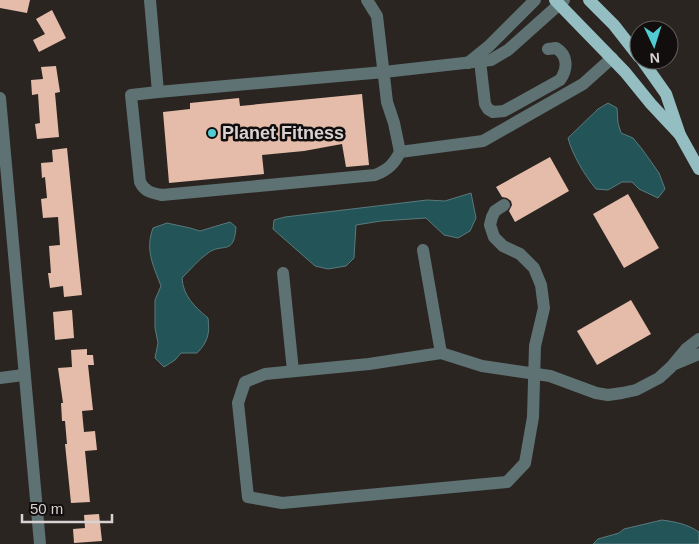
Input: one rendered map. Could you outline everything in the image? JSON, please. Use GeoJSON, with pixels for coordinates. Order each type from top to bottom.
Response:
{"type":"FeatureCollection","features":[{"type":"Feature","properties":{"kind":"main road"},"geometry":{"type":"LineString","coordinates":[[589,0],[614,25],[629,44]]}},
{"type":"Feature","properties":{"kind":"main road"},"geometry":{"type":"LineString","coordinates":[[560,2],[680,135]]}},
{"type":"Feature","properties":{"kind":"main road"},"geometry":{"type":"LineString","coordinates":[[649,70],[666,94],[680,135],[699,169]]}},
{"type":"Feature","properties":{"kind":"street"},"geometry":{"type":"LineString","coordinates":[[150,0],[158,92]]}},
{"type":"Feature","properties":{"kind":"street"},"geometry":{"type":"LineString","coordinates":[[367,0],[377,16],[384,72],[387,102],[400,152],[395,162],[386,171],[375,175],[162,195],[151,193],[143,188],[140,182],[131,95],[384,72],[491,60],[508,50],[560,2]]}},
{"type":"Feature","properties":{"kind":"street"},"geometry":{"type":"LineString","coordinates":[[474,62],[535,0]]}},
{"type":"Feature","properties":{"kind":"street"},"geometry":{"type":"LineString","coordinates":[[474,62],[488,109],[498,112],[504,111],[560,80],[564,74],[565,58],[561,51],[556,48],[548,49]]}},
{"type":"Feature","properties":{"kind":"street"},"geometry":{"type":"LineString","coordinates":[[400,152],[467,143],[489,138],[583,84],[612,58]]}},
{"type":"Feature","properties":{"kind":"street"},"geometry":{"type":"LineString","coordinates":[[0,98],[5,201],[40,544]]}},
{"type":"Feature","properties":{"kind":"street"},"geometry":{"type":"LineString","coordinates":[[504,205],[495,211],[492,217],[490,225],[494,237],[504,246],[520,254],[534,268],[541,285],[544,308],[535,346],[533,372],[533,417],[525,463],[507,482],[282,503],[248,497],[238,402],[245,382],[265,374],[369,364],[441,353],[482,366],[533,372],[596,393],[608,395],[636,390],[659,378],[686,349],[699,339]]}},
{"type":"Feature","properties":{"kind":"street"},"geometry":{"type":"LineString","coordinates":[[423,250],[441,353]]}},
{"type":"Feature","properties":{"kind":"street"},"geometry":{"type":"LineString","coordinates":[[282,272],[293,371]]}},
{"type":"Feature","properties":{"kind":"street"},"geometry":{"type":"LineString","coordinates":[[671,367],[699,354]]}},
{"type":"Feature","properties":{"kind":"street"},"geometry":{"type":"LineString","coordinates":[[0,378],[24,375]]}},
{"type":"Feature","properties":{"kind":"water"},"geometry":{"type":"Polygon","coordinates":[[[608,103],[617,108],[621,133],[633,138],[659,173],[665,189],[658,198],[639,189],[632,182],[622,182],[608,190],[596,189],[576,158],[568,138],[598,109],[608,103]]]}},
{"type":"Feature","properties":{"kind":"water"},"geometry":{"type":"Polygon","coordinates":[[[471,193],[476,218],[470,231],[458,238],[444,235],[426,218],[356,225],[354,258],[346,266],[328,269],[315,266],[273,229],[274,220],[285,217],[427,200],[445,201],[471,193]]]}},
{"type":"Feature","properties":{"kind":"water"},"geometry":{"type":"Polygon","coordinates":[[[230,222],[236,227],[235,236],[230,246],[208,253],[182,278],[187,296],[208,318],[209,328],[206,341],[197,353],[181,353],[175,360],[164,367],[155,358],[158,343],[155,328],[155,300],[161,286],[150,250],[153,228],[167,223],[200,231],[230,222]]]}},
{"type":"Feature","properties":{"kind":"water"},"geometry":{"type":"Polygon","coordinates":[[[662,520],[681,524],[699,532],[699,544],[593,544],[598,539],[619,533],[624,529],[662,520]]]}},
{"type":"Feature","properties":{"kind":"building"},"geometry":{"type":"Polygon","coordinates":[[[0,0],[30,0],[27,13],[0,8],[0,0]]]}},
{"type":"Feature","properties":{"kind":"building"},"geometry":{"type":"Polygon","coordinates":[[[52,10],[66,38],[39,52],[33,40],[45,34],[36,19],[52,10]]]}},
{"type":"Feature","properties":{"kind":"building"},"geometry":{"type":"Polygon","coordinates":[[[56,66],[60,92],[55,93],[59,137],[37,139],[35,124],[40,123],[38,94],[32,95],[31,80],[43,79],[41,67],[56,66]]]}},
{"type":"Feature","properties":{"kind":"building"},"geometry":{"type":"Polygon","coordinates":[[[362,94],[369,165],[346,167],[342,144],[304,151],[262,155],[264,174],[169,183],[163,112],[190,109],[190,103],[239,98],[240,106],[362,94]]]}},
{"type":"Feature","properties":{"kind":"building"},"geometry":{"type":"Polygon","coordinates":[[[67,148],[82,295],[64,297],[63,286],[50,288],[48,273],[51,273],[49,246],[60,245],[58,217],[43,218],[41,199],[47,198],[45,177],[42,178],[41,163],[53,162],[52,150],[67,148]]]}},
{"type":"Feature","properties":{"kind":"building"},"geometry":{"type":"Polygon","coordinates":[[[550,157],[569,191],[515,222],[509,211],[512,205],[511,201],[502,197],[496,187],[550,157]]]}},
{"type":"Feature","properties":{"kind":"building"},"geometry":{"type":"Polygon","coordinates":[[[628,194],[659,248],[624,268],[593,214],[628,194]]]}},
{"type":"Feature","properties":{"kind":"building"},"geometry":{"type":"Polygon","coordinates":[[[631,300],[651,334],[597,365],[577,331],[631,300]]]}},
{"type":"Feature","properties":{"kind":"building"},"geometry":{"type":"Polygon","coordinates":[[[72,310],[74,338],[55,340],[53,312],[72,310]]]}},
{"type":"Feature","properties":{"kind":"building"},"geometry":{"type":"Polygon","coordinates":[[[87,349],[87,355],[93,355],[94,365],[88,365],[93,410],[82,411],[84,432],[95,431],[97,450],[85,451],[90,502],[71,503],[65,444],[67,444],[65,421],[62,421],[61,403],[63,403],[58,368],[72,367],[71,350],[87,349]]]}},
{"type":"Feature","properties":{"kind":"building"},"geometry":{"type":"Polygon","coordinates":[[[99,514],[102,541],[74,543],[73,529],[85,528],[84,515],[99,514]]]}},
{"type":"Feature","properties":{"kind":"place","name":"Planet Fitness"},"geometry":{"type":"Point","coordinates":[212,133]}}]}
